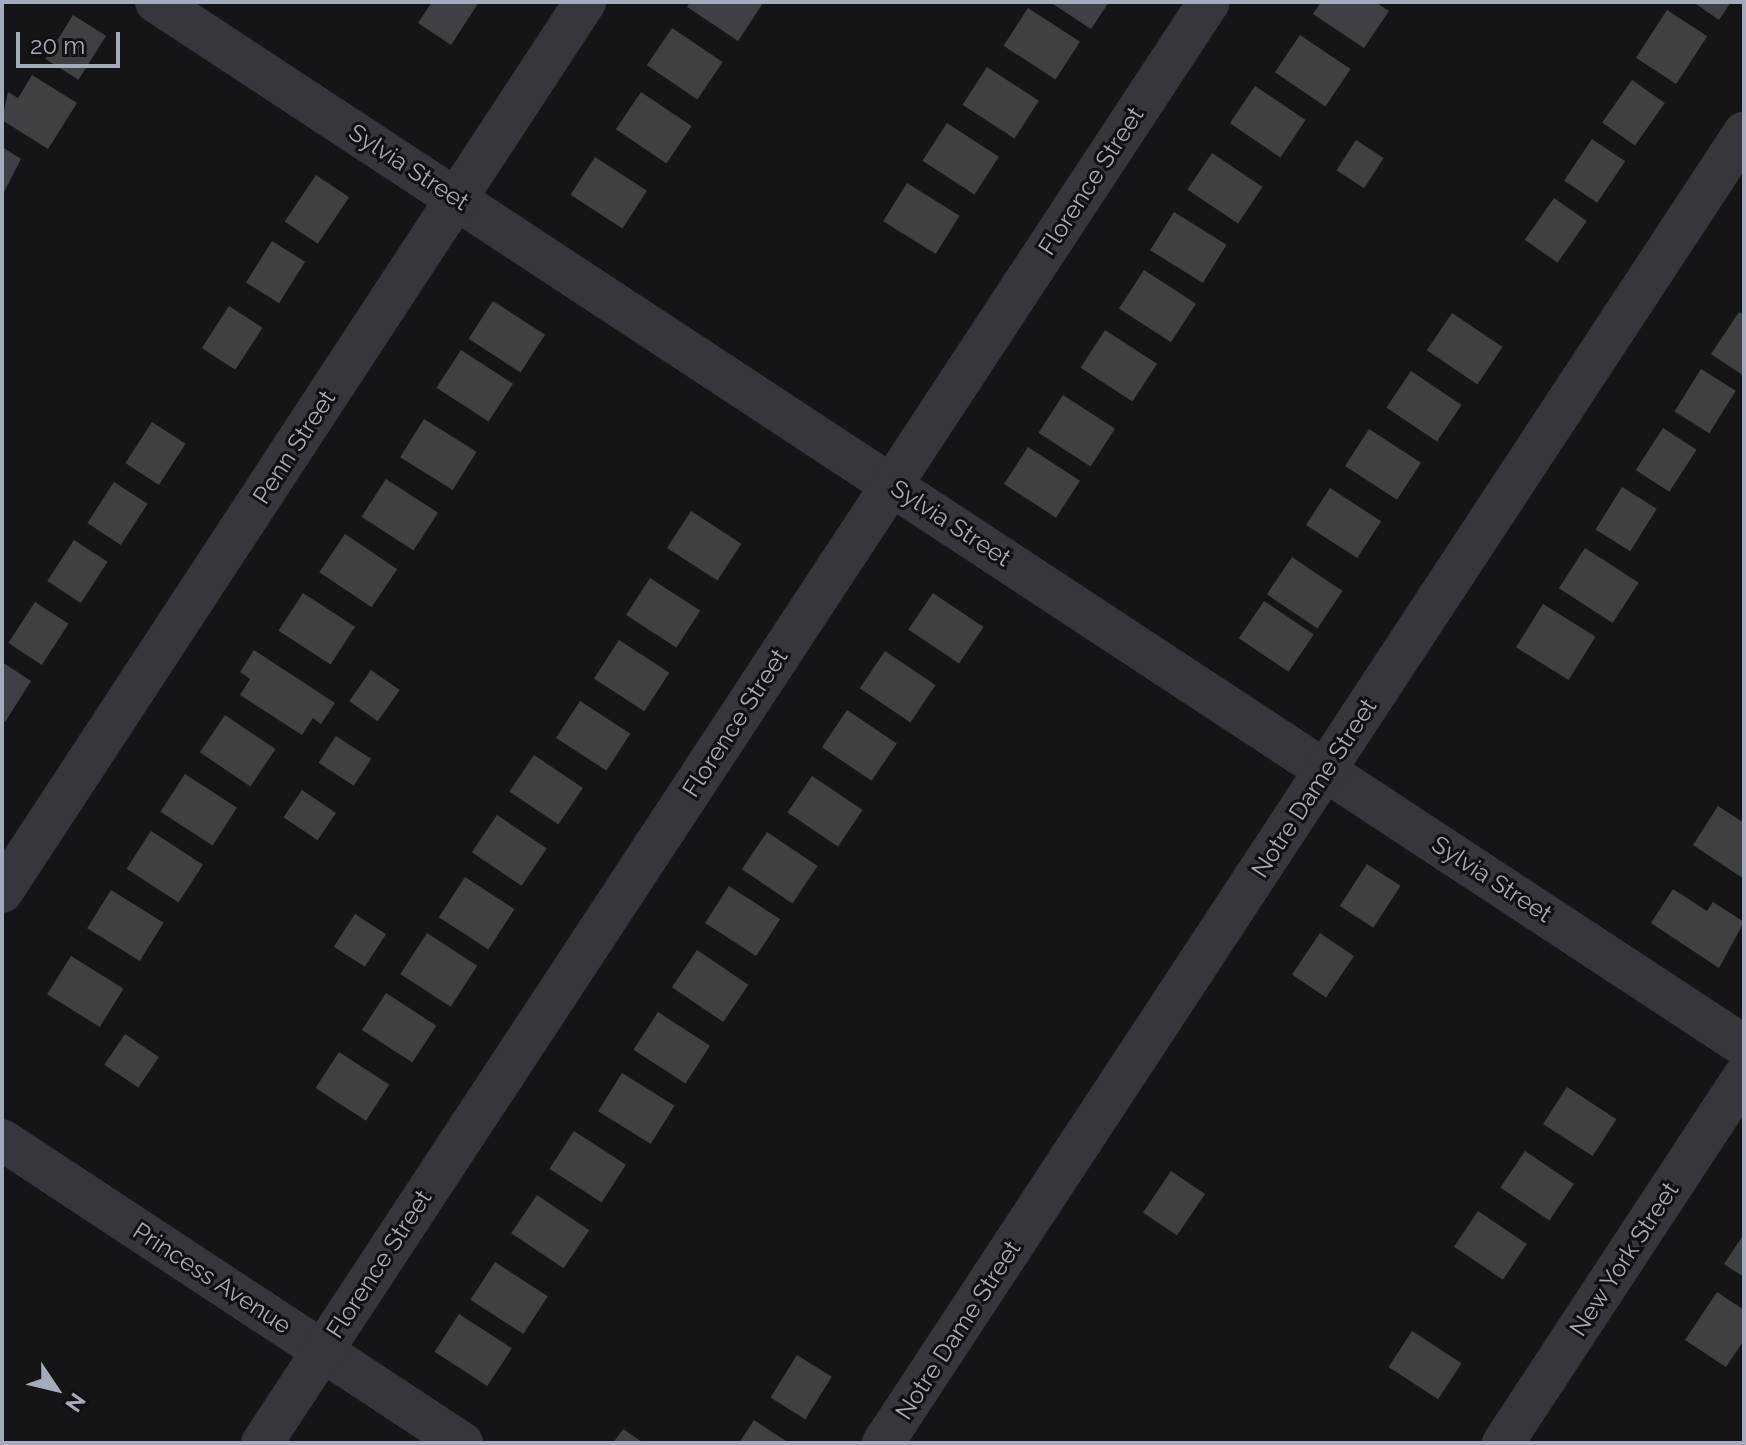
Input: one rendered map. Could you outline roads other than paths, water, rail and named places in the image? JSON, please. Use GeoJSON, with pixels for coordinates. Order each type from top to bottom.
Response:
{"type":"FeatureCollection","features":[{"type":"Feature","properties":{"kind":"street","name":"Sylvia Street"},"geometry":{"type":"LineString","coordinates":[[156,2],[1744,1046]]}},
{"type":"Feature","properties":{"kind":"street","name":"Penn Street"},"geometry":{"type":"LineString","coordinates":[[2,892],[585,2]]}},
{"type":"Feature","properties":{"kind":"street","name":"Florence Street"},"geometry":{"type":"LineString","coordinates":[[262,1443],[1209,2]]}},
{"type":"Feature","properties":{"kind":"street","name":"Notre Dame Street"},"geometry":{"type":"LineString","coordinates":[[883,1443],[1744,133]]}},
{"type":"Feature","properties":{"kind":"street","name":"New York Street"},"geometry":{"type":"LineString","coordinates":[[1503,1443],[1744,1076]]}},
{"type":"Feature","properties":{"kind":"street","name":"Princess Avenue"},"geometry":{"type":"LineString","coordinates":[[2,1140],[462,1443]]}}]}
